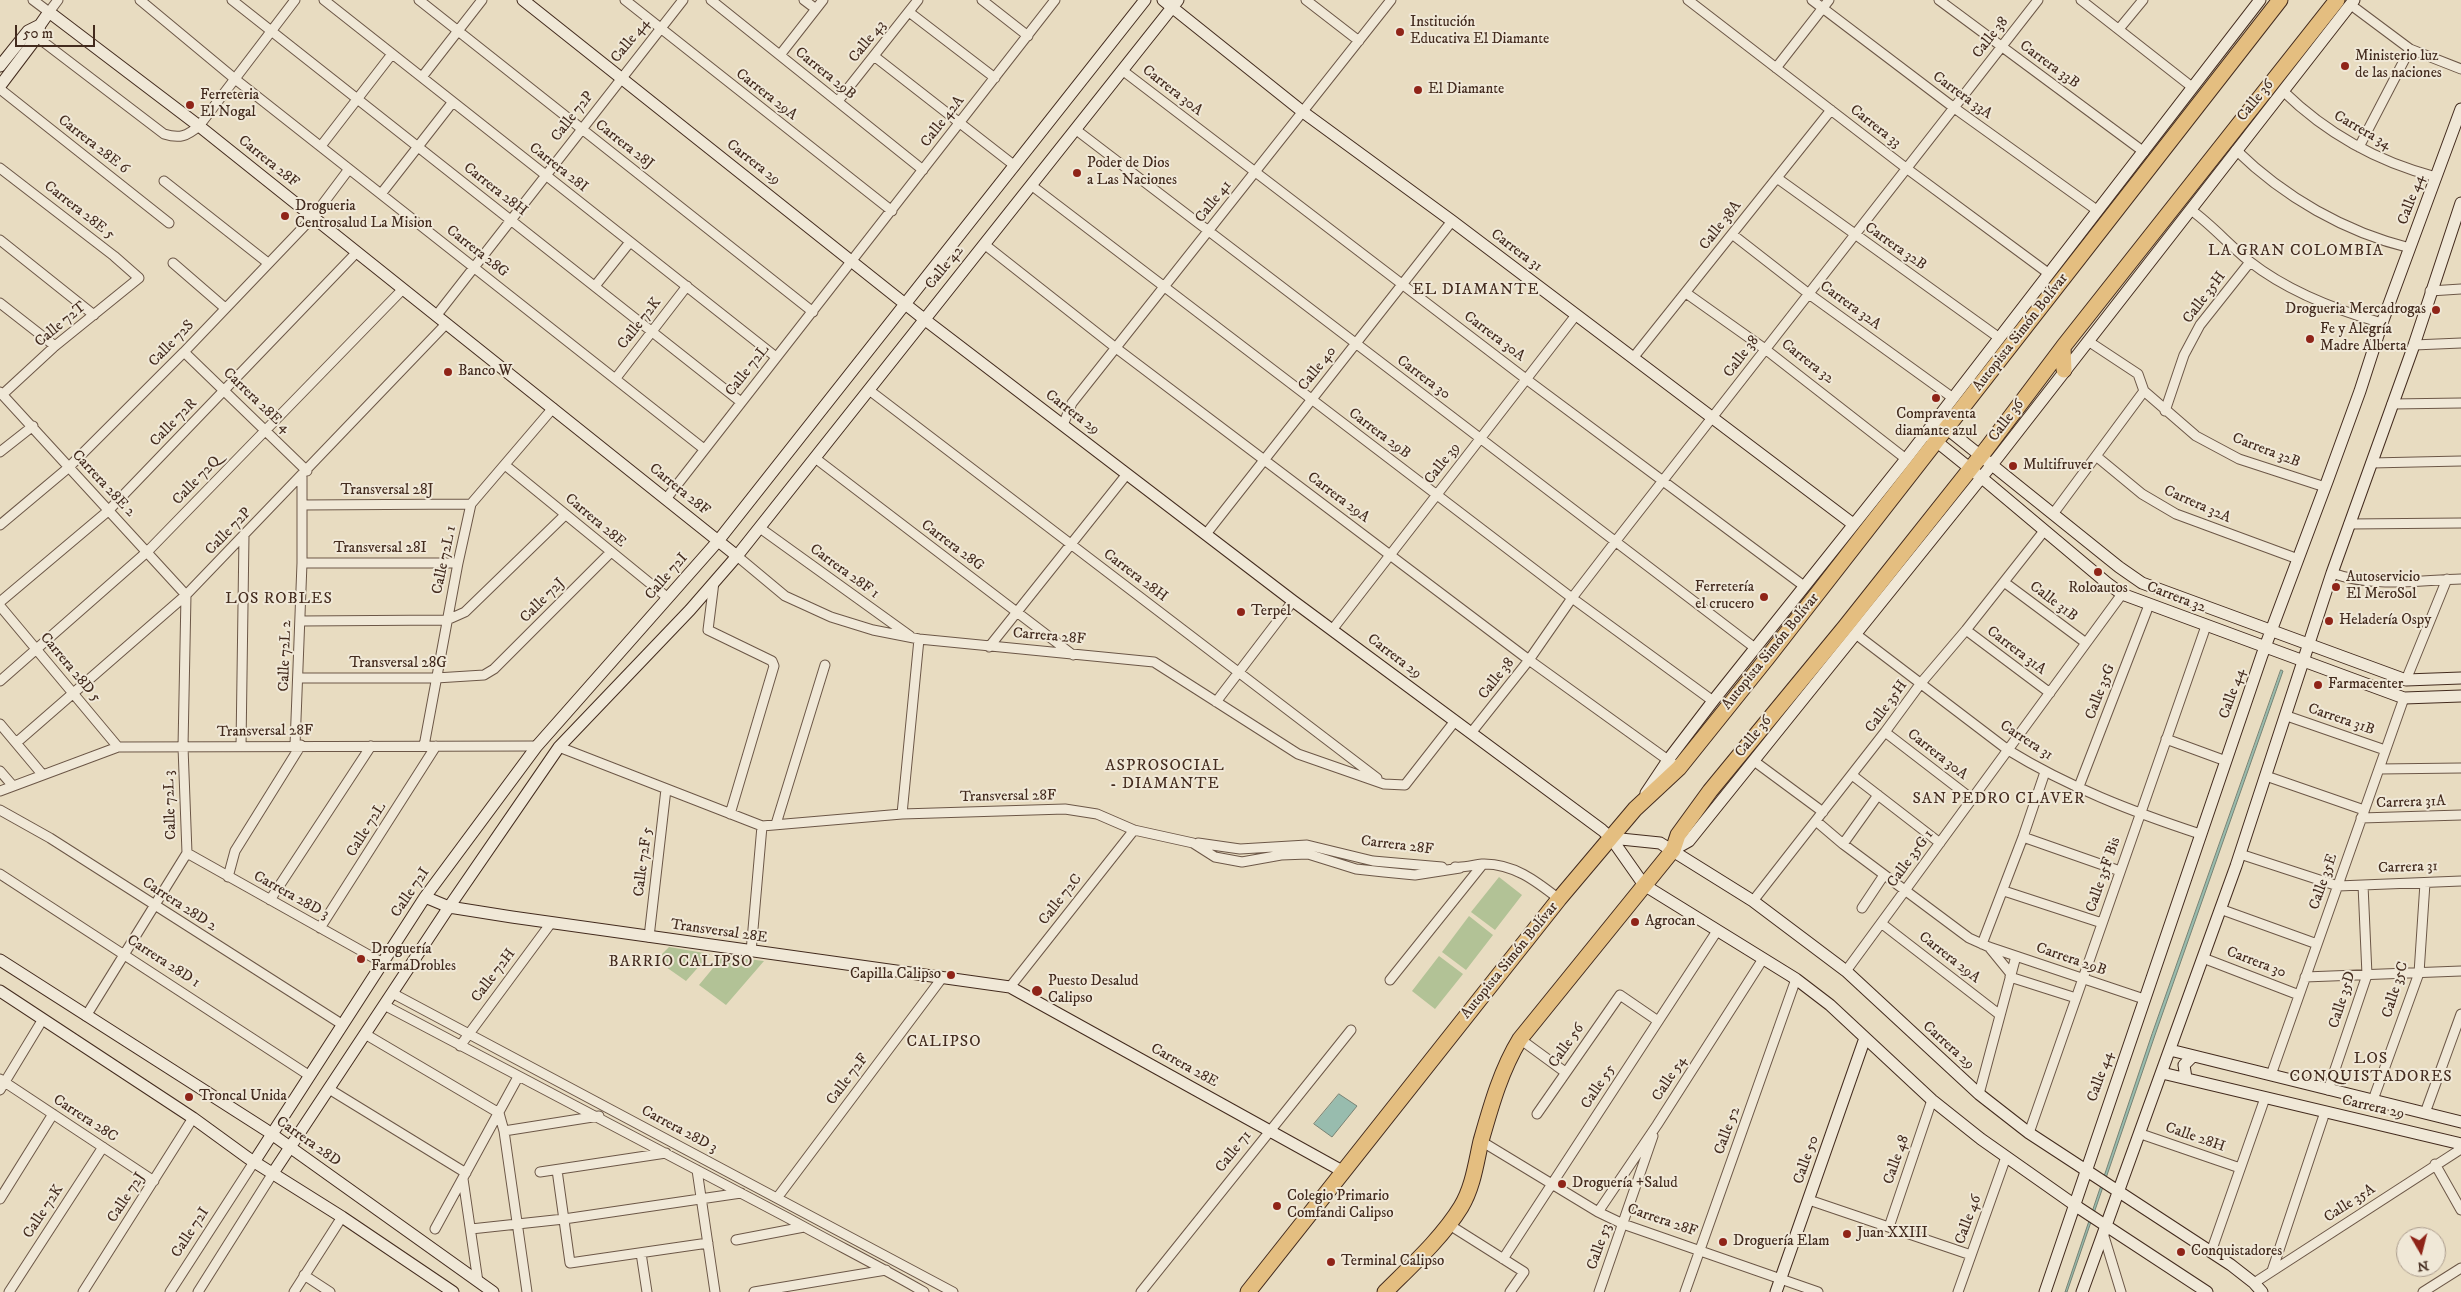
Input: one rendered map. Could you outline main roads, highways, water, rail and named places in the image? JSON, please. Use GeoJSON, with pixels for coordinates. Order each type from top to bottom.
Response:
{"type":"FeatureCollection","features":[{"type":"Feature","properties":{"kind":"highway","name":"Autopista Simón Bolívar"},"geometry":{"type":"LineString","coordinates":[[1248,1292],[1559,899],[1816,596],[1931,437],[1983,369],[2111,220],[2280,0]]}},
{"type":"Feature","properties":{"kind":"highway"},"geometry":{"type":"LineString","coordinates":[[1385,1292],[1448,1224],[1462,1206],[1506,1061],[1520,1039],[1673,850],[1678,835],[1710,791],[1888,584],[1986,461],[2063,347],[2347,2]]}},
{"type":"Feature","properties":{"kind":"highway"},"geometry":{"type":"LineString","coordinates":[[2063,347],[2064,370]]}},
{"type":"Feature","properties":{"kind":"place","name":"Institución Educativa El Diamante"},"geometry":{"type":"Point","coordinates":[1400,32]}},
{"type":"Feature","properties":{"kind":"place","name":"Ministerio luz de las naciones"},"geometry":{"type":"Point","coordinates":[2345,66]}},
{"type":"Feature","properties":{"kind":"place","name":"El Diamante"},"geometry":{"type":"Point","coordinates":[1418,90]}},
{"type":"Feature","properties":{"kind":"place","name":"Ferreteria El Nogal"},"geometry":{"type":"Point","coordinates":[190,105]}},
{"type":"Feature","properties":{"kind":"place","name":"Poder de Dios a Las Naciones"},"geometry":{"type":"Point","coordinates":[1077,173]}},
{"type":"Feature","properties":{"kind":"place","name":"Drogueria Centrosalud La Mision"},"geometry":{"type":"Point","coordinates":[285,216]}},
{"type":"Feature","properties":{"kind":"place","name":"Drogueria Mercadrogas"},"geometry":{"type":"Point","coordinates":[2436,310]}},
{"type":"Feature","properties":{"kind":"place","name":"Fe y Alegría Madre Alberta"},"geometry":{"type":"Point","coordinates":[2310,339]}},
{"type":"Feature","properties":{"kind":"place","name":"Banco W"},"geometry":{"type":"Point","coordinates":[448,372]}},
{"type":"Feature","properties":{"kind":"place","name":"Compraventa diamante azul"},"geometry":{"type":"Point","coordinates":[1936,398]}},
{"type":"Feature","properties":{"kind":"place","name":"Multifruver"},"geometry":{"type":"Point","coordinates":[2013,466]}},
{"type":"Feature","properties":{"kind":"place","name":"Roloautos"},"geometry":{"type":"Point","coordinates":[2098,572]}},
{"type":"Feature","properties":{"kind":"place","name":"Autoservicio El MeroSol"},"geometry":{"type":"Point","coordinates":[2336,587]}},
{"type":"Feature","properties":{"kind":"place","name":"Ferretería el crucero"},"geometry":{"type":"Point","coordinates":[1764,597]}},
{"type":"Feature","properties":{"kind":"place","name":"Terpel"},"geometry":{"type":"Point","coordinates":[1241,612]}},
{"type":"Feature","properties":{"kind":"place","name":"Heladería Ospy"},"geometry":{"type":"Point","coordinates":[2329,621]}},
{"type":"Feature","properties":{"kind":"place","name":"Farmacenter"},"geometry":{"type":"Point","coordinates":[2318,685]}},
{"type":"Feature","properties":{"kind":"place","name":"Agrocan"},"geometry":{"type":"Point","coordinates":[1635,922]}},
{"type":"Feature","properties":{"kind":"place","name":"Droguería FarmaDrobles"},"geometry":{"type":"Point","coordinates":[361,959]}},
{"type":"Feature","properties":{"kind":"place","name":"Capilla Calipso"},"geometry":{"type":"Point","coordinates":[951,975]}},
{"type":"Feature","properties":{"kind":"place","name":"Puesto Desalud Calipso"},"geometry":{"type":"Point","coordinates":[1037,991]}},
{"type":"Feature","properties":{"kind":"place","name":"Troncal Unida"},"geometry":{"type":"Point","coordinates":[189,1097]}},
{"type":"Feature","properties":{"kind":"place","name":"Droguería +Salud"},"geometry":{"type":"Point","coordinates":[1562,1184]}},
{"type":"Feature","properties":{"kind":"place","name":"Colegio Primario Comfandi Calipso"},"geometry":{"type":"Point","coordinates":[1277,1206]}},
{"type":"Feature","properties":{"kind":"place","name":"Juan XXIII"},"geometry":{"type":"Point","coordinates":[1847,1234]}},
{"type":"Feature","properties":{"kind":"place","name":"Droguería Elam"},"geometry":{"type":"Point","coordinates":[1723,1242]}},
{"type":"Feature","properties":{"kind":"place","name":"Conquistadores"},"geometry":{"type":"Point","coordinates":[2181,1252]}},
{"type":"Feature","properties":{"kind":"place","name":"Terminal Calipso"},"geometry":{"type":"Point","coordinates":[1331,1262]}},
{"type":"Feature","properties":{"kind":"district","name":"LA GRAN COLOMBIA"},"geometry":{"type":"Point","coordinates":[2296,252]}},
{"type":"Feature","properties":{"kind":"district","name":"EL DIAMANTE"},"geometry":{"type":"Point","coordinates":[1476,291]}},
{"type":"Feature","properties":{"kind":"district","name":"LOS ROBLES"},"geometry":{"type":"Point","coordinates":[279,600]}},
{"type":"Feature","properties":{"kind":"district","name":"ASPROSOCIAL - DIAMANTE"},"geometry":{"type":"Point","coordinates":[1165,776]}},
{"type":"Feature","properties":{"kind":"district","name":"SAN PEDRO CLAVER"},"geometry":{"type":"Point","coordinates":[1999,800]}},
{"type":"Feature","properties":{"kind":"district","name":"BARRIO CALIPSO"},"geometry":{"type":"Point","coordinates":[681,963]}},
{"type":"Feature","properties":{"kind":"district","name":"CALIPSO"},"geometry":{"type":"Point","coordinates":[944,1043]}},
{"type":"Feature","properties":{"kind":"district","name":"LOS CONQUISTADORES"},"geometry":{"type":"Point","coordinates":[2371,1069]}}]}
